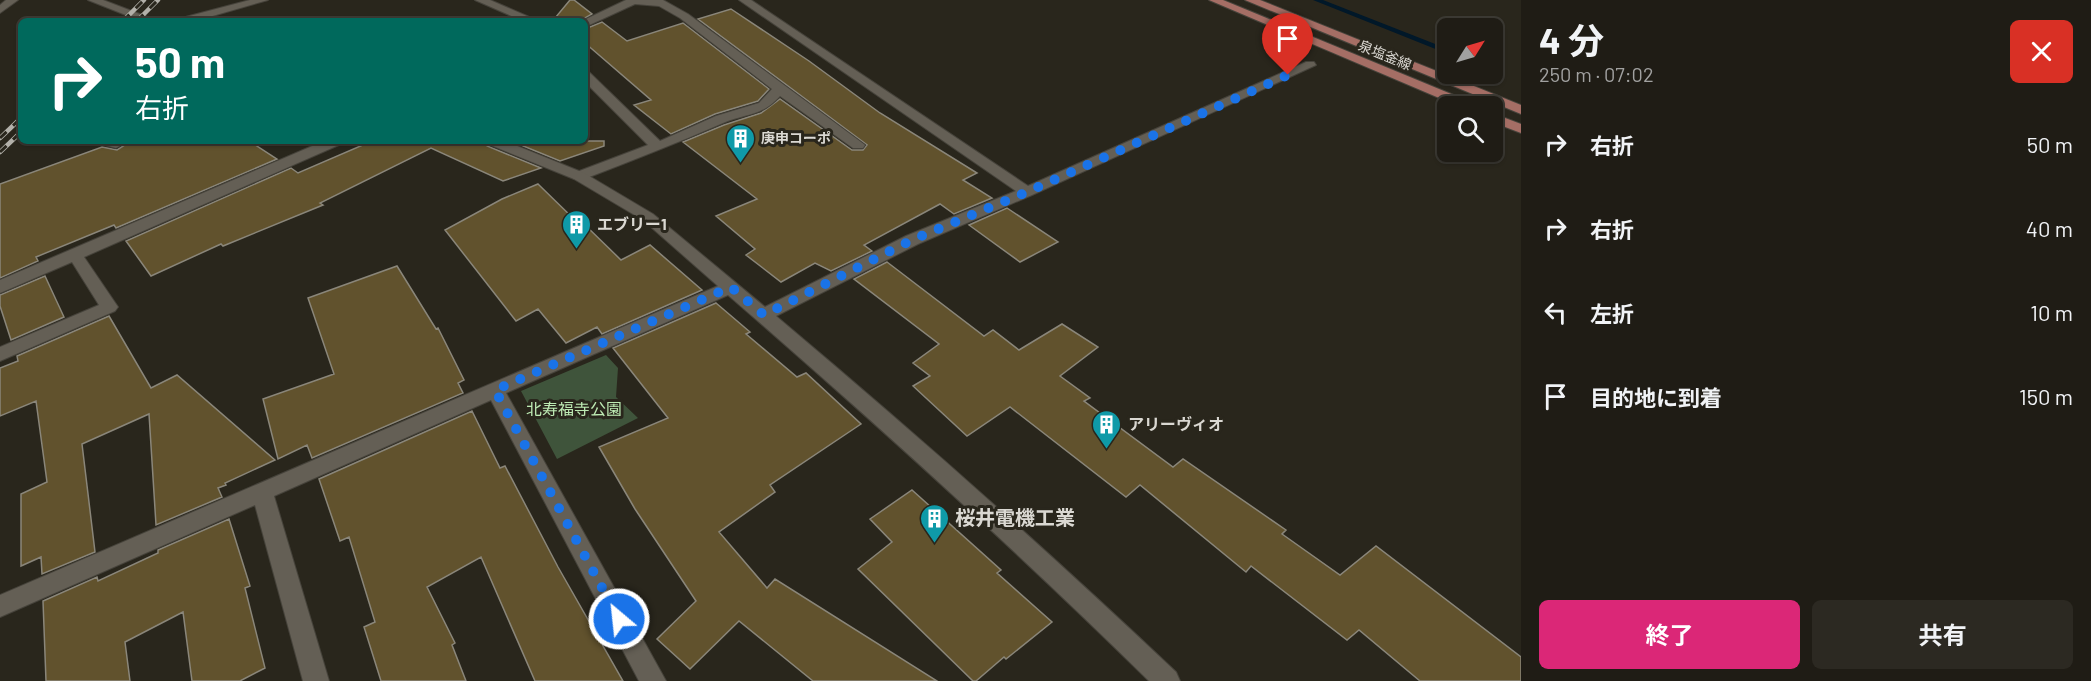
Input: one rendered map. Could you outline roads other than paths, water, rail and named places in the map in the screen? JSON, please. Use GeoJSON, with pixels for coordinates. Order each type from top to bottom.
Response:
{"type":"FeatureCollection","features":[{"type":"Feature","properties":{"kind":"main road","name":"泉塩釜線"},"geometry":{"type":"LineString","coordinates":[[1214,0],[1444,96]]}},
{"type":"Feature","properties":{"kind":"main road","name":"泉塩釜線"},"geometry":{"type":"LineString","coordinates":[[1250,0],[1521,110]]}},
{"type":"Feature","properties":{"kind":"main road"},"geometry":{"type":"LineString","coordinates":[[1503,122],[1521,129]]}},
{"type":"Feature","properties":{"kind":"street"},"geometry":{"type":"LineString","coordinates":[[0,10],[13,0]]}},
{"type":"Feature","properties":{"kind":"street"},"geometry":{"type":"LineString","coordinates":[[93,0],[144,18]]}},
{"type":"Feature","properties":{"kind":"street"},"geometry":{"type":"LineString","coordinates":[[194,18],[263,0]]}},
{"type":"Feature","properties":{"kind":"street"},"geometry":{"type":"LineString","coordinates":[[480,0],[526,18]]}},
{"type":"Feature","properties":{"kind":"street"},"geometry":{"type":"LineString","coordinates":[[744,0],[1027,192]]}},
{"type":"Feature","properties":{"kind":"street"},"geometry":{"type":"LineString","coordinates":[[588,23],[633,1],[662,3],[684,16],[779,89],[858,145]]}},
{"type":"Feature","properties":{"kind":"street"},"geometry":{"type":"LineString","coordinates":[[764,315],[912,240],[1027,192],[1310,65]]}},
{"type":"Feature","properties":{"kind":"street"},"geometry":{"type":"LineString","coordinates":[[588,78],[658,147]]}},
{"type":"Feature","properties":{"kind":"street"},"geometry":{"type":"LineString","coordinates":[[579,176],[658,147],[721,119],[764,106],[779,89]]}},
{"type":"Feature","properties":{"kind":"street"},"geometry":{"type":"LineString","coordinates":[[0,287],[329,144]]}},
{"type":"Feature","properties":{"kind":"street"},"geometry":{"type":"LineString","coordinates":[[500,144],[579,176],[648,217],[764,315],[1045,564],[1167,681]]}},
{"type":"Feature","properties":{"kind":"street"},"geometry":{"type":"LineString","coordinates":[[0,354],[109,308],[75,255]]}},
{"type":"Feature","properties":{"kind":"street"},"geometry":{"type":"LineString","coordinates":[[0,606],[731,287]]}},
{"type":"Feature","properties":{"kind":"street"},"geometry":{"type":"LineString","coordinates":[[495,390],[653,681]]}},
{"type":"Feature","properties":{"kind":"street"},"geometry":{"type":"LineString","coordinates":[[262,492],[316,681]]}},
{"type":"Feature","properties":{"kind":"waterway"},"geometry":{"type":"LineString","coordinates":[[1317,0],[1437,48]]}},
{"type":"Feature","properties":{"kind":"waterway"},"geometry":{"type":"LineString","coordinates":[[1517,79],[1521,80]]}},
{"type":"Feature","properties":{"kind":"railway"},"geometry":{"type":"LineString","coordinates":[[126,18],[144,0]]}},
{"type":"Feature","properties":{"kind":"railway"},"geometry":{"type":"LineString","coordinates":[[140,18],[158,0]]}},
{"type":"Feature","properties":{"kind":"railway"},"geometry":{"type":"LineString","coordinates":[[0,138],[18,121]]}},
{"type":"Feature","properties":{"kind":"railway"},"geometry":{"type":"LineString","coordinates":[[0,152],[18,135]]}},
{"type":"Feature","properties":{"kind":"place","name":"庚申コーポ"},"geometry":{"type":"Point","coordinates":[740,164]}},
{"type":"Feature","properties":{"kind":"place","name":"エブリー1"},"geometry":{"type":"Point","coordinates":[576,250]}},
{"type":"Feature","properties":{"kind":"place","name":"アリーヴィオ"},"geometry":{"type":"Point","coordinates":[1107,450]}},
{"type":"Feature","properties":{"kind":"place","name":"桜井電機工業"},"geometry":{"type":"Point","coordinates":[934,544]}},
{"type":"Feature","properties":{"kind":"park label","name":"北寿福寺公園"},"geometry":{"type":"Point","coordinates":[574,409]}}]}
